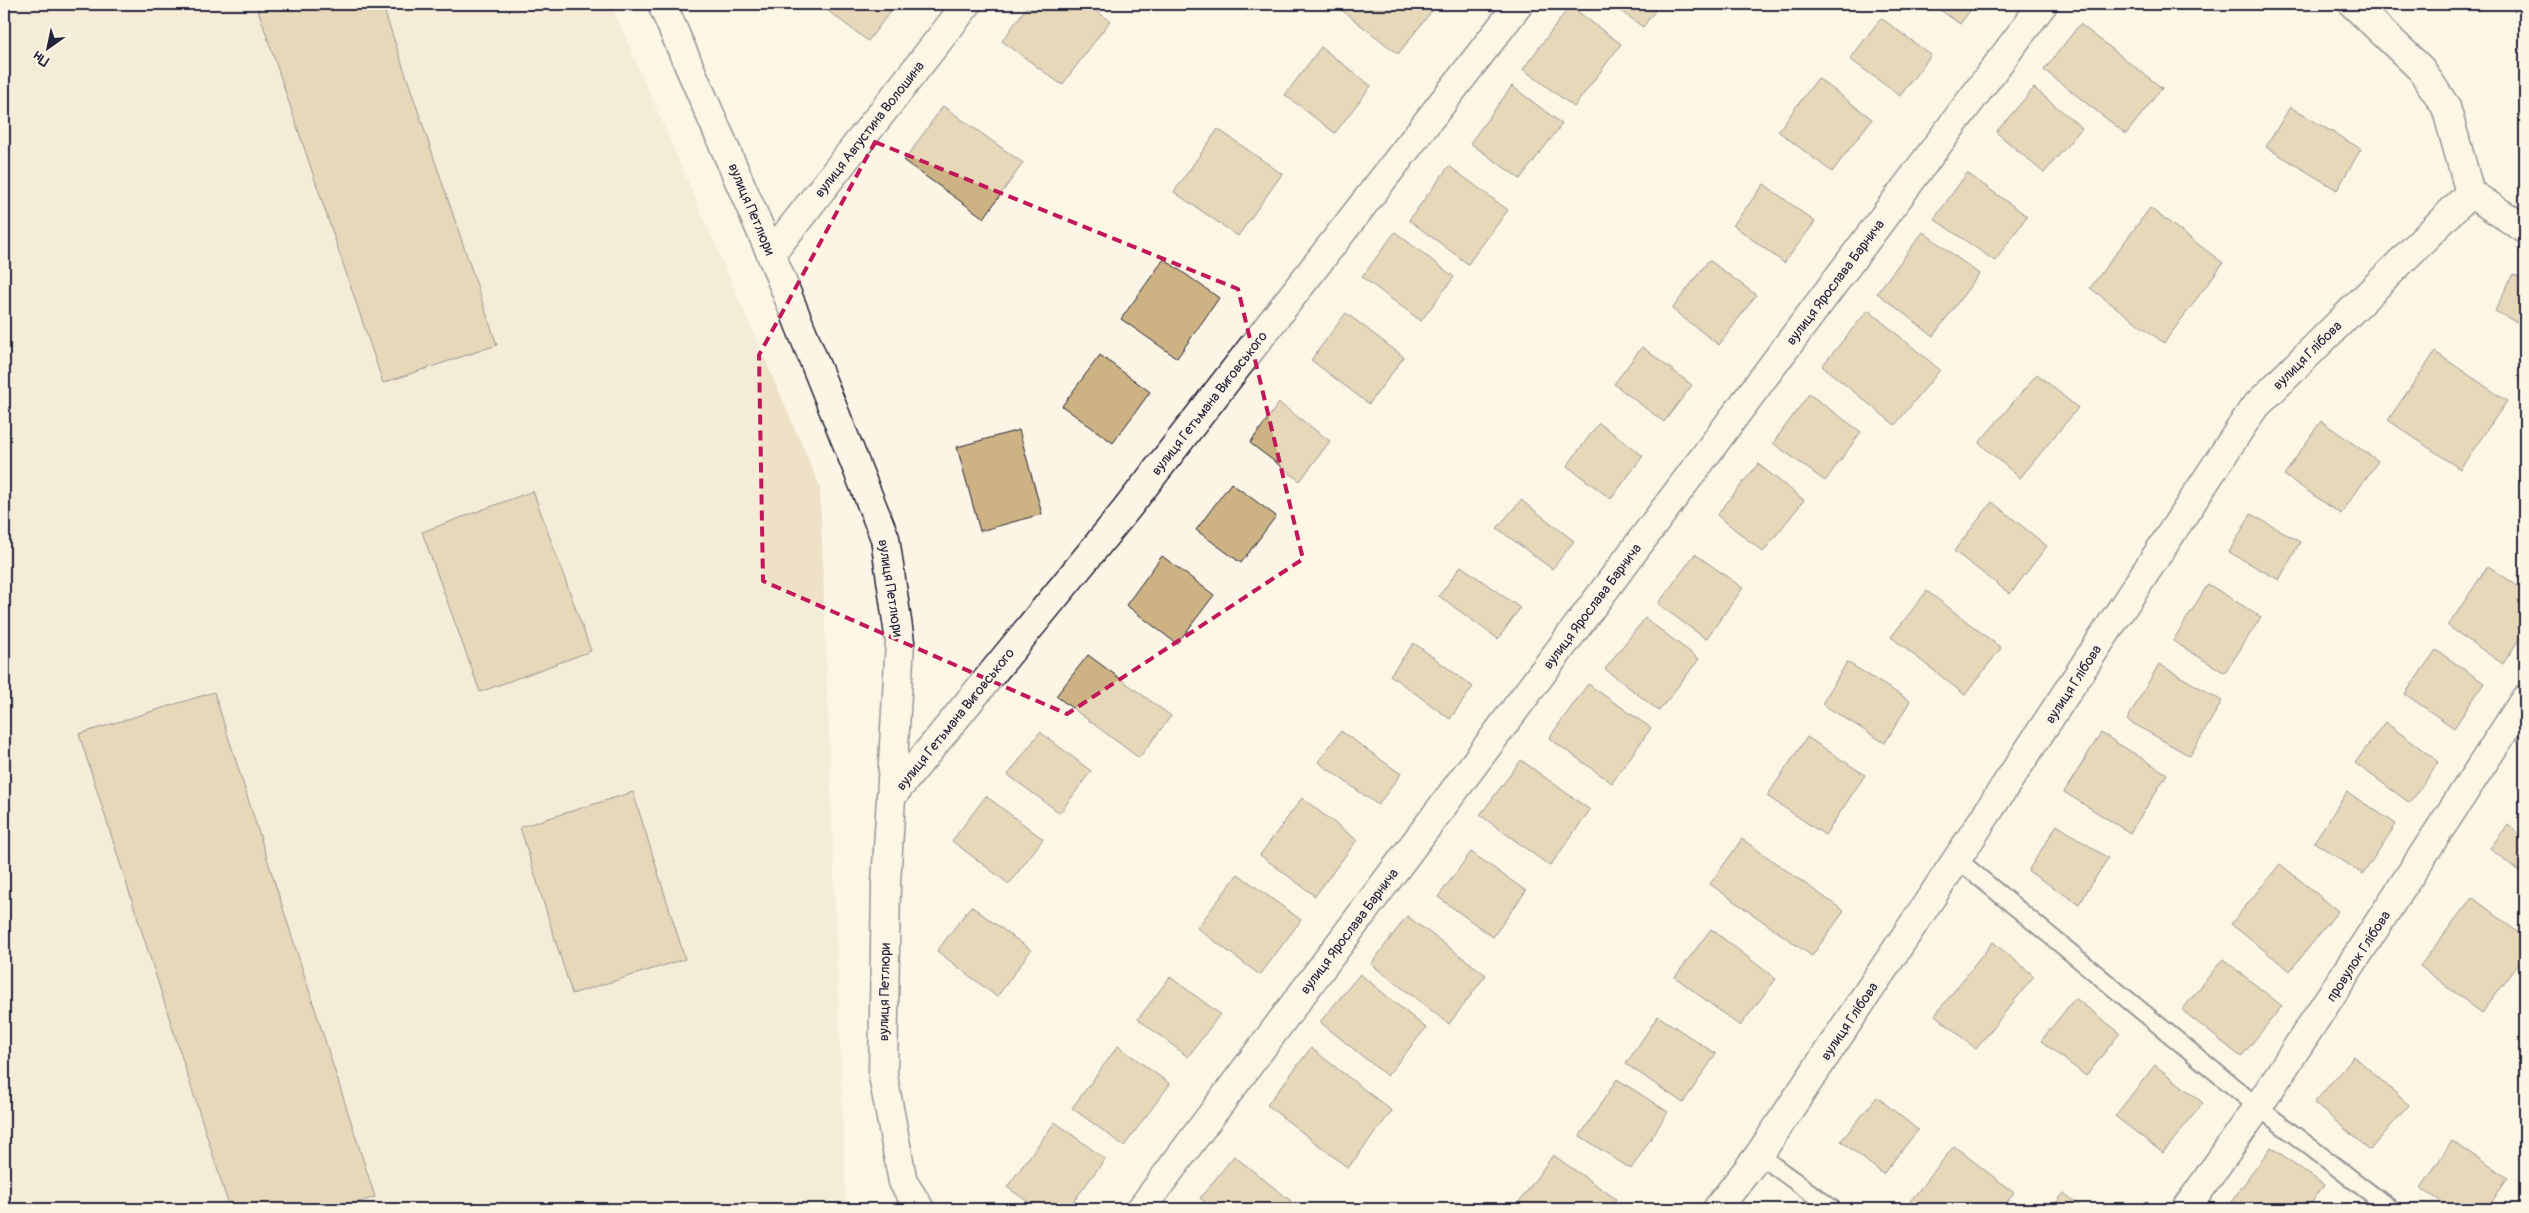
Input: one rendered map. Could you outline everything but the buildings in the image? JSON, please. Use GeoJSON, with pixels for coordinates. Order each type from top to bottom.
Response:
{"type":"FeatureCollection","features":[{"type":"Feature","properties":{"kind":"street","name":"вулиця Петлюри"},"geometry":{"type":"LineString","coordinates":[[662,4],[771,254],[885,538],[900,642],[886,884],[883,1076],[903,1182],[920,1209]]}},
{"type":"Feature","properties":{"kind":"street","name":"вулиця Августина Волошина"},"geometry":{"type":"LineString","coordinates":[[771,254],[967,4]]}},
{"type":"Feature","properties":{"kind":"street","name":"вулиця Гетьмана Виговського"},"geometry":{"type":"LineString","coordinates":[[891,797],[1125,511],[1519,4]]}},
{"type":"Feature","properties":{"kind":"street","name":"вулиця Ярослава Барнича"},"geometry":{"type":"LineString","coordinates":[[1141,1209],[2043,4]]}},
{"type":"Feature","properties":{"kind":"street"},"geometry":{"type":"LineString","coordinates":[[2353,4],[2421,69],[2446,107],[2470,193],[2525,229]]}},
{"type":"Feature","properties":{"kind":"street","name":"вулиця Глібова"},"geometry":{"type":"LineString","coordinates":[[1717,1209],[1759,1155],[1957,859],[2253,409],[2470,193]]}},
{"type":"Feature","properties":{"kind":"street","name":"провулок Глібова"},"geometry":{"type":"LineString","coordinates":[[2186,1209],[2258,1107],[2525,699]]}},
{"type":"Feature","properties":{"kind":"lane"},"geometry":{"type":"LineString","coordinates":[[1957,859],[2258,1107],[2392,1209]]}},
{"type":"Feature","properties":{"kind":"lane"},"geometry":{"type":"LineString","coordinates":[[1759,1155],[1833,1209]]}},
{"type":"Feature","properties":{"kind":"highlighted area"},"geometry":{"type":"Polygon","coordinates":[[[875,142],[1238,289],[1303,559],[1067,714],[763,581],[759,355],[875,142]]]}},
{"type":"Feature","properties":{"kind":"shaded area"},"geometry":{"type":"Polygon","coordinates":[[[4,4],[611,4],[820,486],[846,1209],[4,1209],[4,4]]]}}]}
